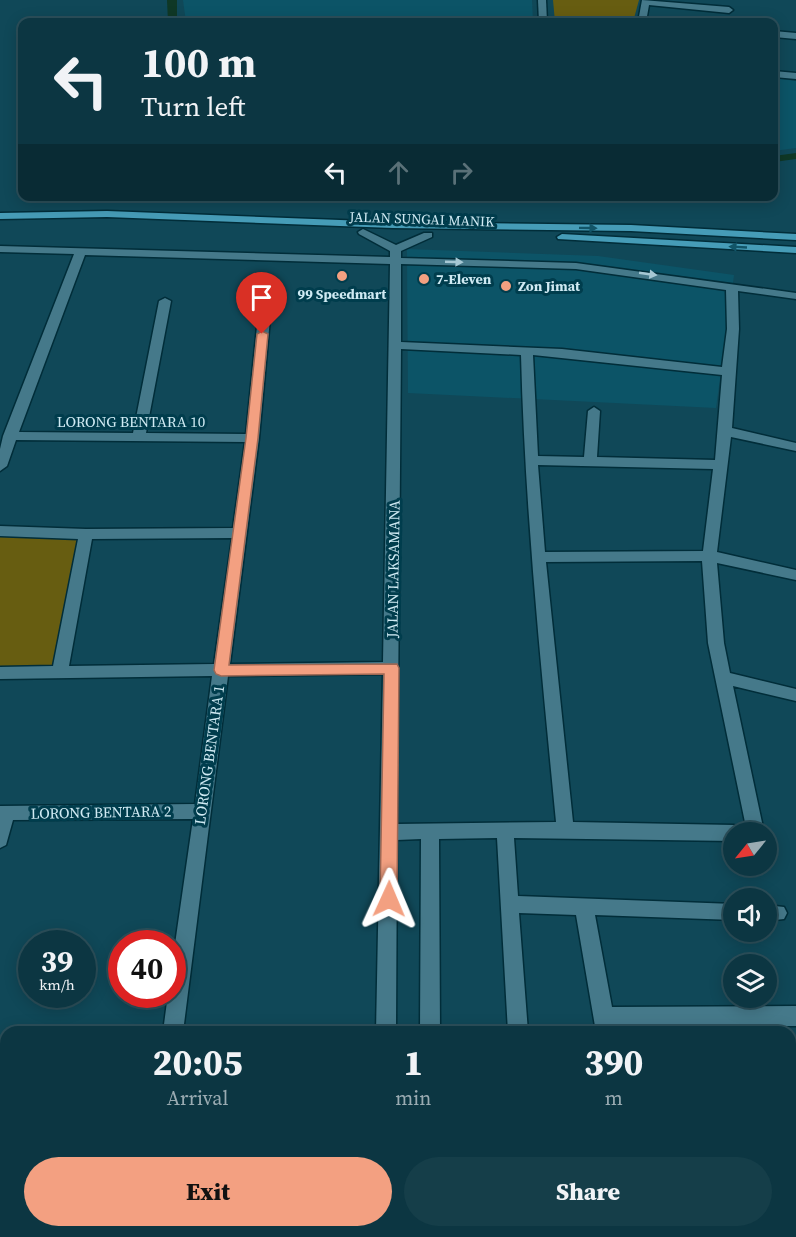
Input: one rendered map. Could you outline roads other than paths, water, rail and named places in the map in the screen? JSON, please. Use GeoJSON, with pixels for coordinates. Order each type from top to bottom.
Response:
{"type":"FeatureCollection","features":[{"type":"Feature","properties":{"kind":"main road","name":"JALAN SUNGAI MANIK"},"geometry":{"type":"LineString","coordinates":[[0,216],[47,217],[107,214],[393,225],[631,228],[796,237]]}},
{"type":"Feature","properties":{"kind":"main road","name":"JALAN SUNGAI MANIK"},"geometry":{"type":"LineString","coordinates":[[47,217],[110,223],[428,235],[562,237],[796,250]]}},
{"type":"Feature","properties":{"kind":"street"},"geometry":{"type":"LineString","coordinates":[[542,0],[543,18]]}},
{"type":"Feature","properties":{"kind":"street"},"geometry":{"type":"LineString","coordinates":[[728,18],[730,0]]}},
{"type":"Feature","properties":{"kind":"street"},"geometry":{"type":"LineString","coordinates":[[643,18],[646,1],[729,10]]}},
{"type":"Feature","properties":{"kind":"street"},"geometry":{"type":"LineString","coordinates":[[778,34],[796,36]]}},
{"type":"Feature","properties":{"kind":"street"},"geometry":{"type":"LineString","coordinates":[[778,74],[796,76]]}},
{"type":"Feature","properties":{"kind":"street"},"geometry":{"type":"LineString","coordinates":[[363,232],[396,255]]}},
{"type":"Feature","properties":{"kind":"street"},"geometry":{"type":"LineString","coordinates":[[396,255],[409,242],[428,235]]}},
{"type":"Feature","properties":{"kind":"street"},"geometry":{"type":"LineString","coordinates":[[0,249],[396,255],[602,268],[796,296]]}},
{"type":"Feature","properties":{"kind":"street"},"geometry":{"type":"LineString","coordinates":[[0,466],[81,251]]}},
{"type":"Feature","properties":{"kind":"street","name":"JALAN LAKSAMANA"},"geometry":{"type":"LineString","coordinates":[[386,1026],[396,255]]}},
{"type":"Feature","properties":{"kind":"street"},"geometry":{"type":"LineString","coordinates":[[732,287],[733,330],[728,372],[726,431],[709,556],[713,619],[754,822]]}},
{"type":"Feature","properties":{"kind":"street","name":"LORONG BENTARA 1"},"geometry":{"type":"LineString","coordinates":[[174,1026],[240,533],[266,297]]}},
{"type":"Feature","properties":{"kind":"street"},"geometry":{"type":"LineString","coordinates":[[138,438],[165,301]]}},
{"type":"Feature","properties":{"kind":"street"},"geometry":{"type":"LineString","coordinates":[[395,345],[595,356],[728,372]]}},
{"type":"Feature","properties":{"kind":"street"},"geometry":{"type":"LineString","coordinates":[[527,351],[530,460],[537,557],[565,830]]}},
{"type":"Feature","properties":{"kind":"street"},"geometry":{"type":"LineString","coordinates":[[591,462],[594,411]]}},
{"type":"Feature","properties":{"kind":"street"},"geometry":{"type":"LineString","coordinates":[[726,431],[796,447]]}},
{"type":"Feature","properties":{"kind":"street","name":"LORONG BENTARA 10"},"geometry":{"type":"LineString","coordinates":[[10,436],[252,438]]}},
{"type":"Feature","properties":{"kind":"street"},"geometry":{"type":"LineString","coordinates":[[530,460],[722,465]]}},
{"type":"Feature","properties":{"kind":"street"},"geometry":{"type":"LineString","coordinates":[[0,531],[86,534],[240,533]]}},
{"type":"Feature","properties":{"kind":"street"},"geometry":{"type":"LineString","coordinates":[[60,672],[86,534]]}},
{"type":"Feature","properties":{"kind":"street"},"geometry":{"type":"LineString","coordinates":[[537,557],[709,556],[796,575]]}},
{"type":"Feature","properties":{"kind":"street"},"geometry":{"type":"LineString","coordinates":[[0,673],[392,668]]}},
{"type":"Feature","properties":{"kind":"street"},"geometry":{"type":"LineString","coordinates":[[725,678],[796,695]]}},
{"type":"Feature","properties":{"kind":"street","name":"LORONG BENTARA 2"},"geometry":{"type":"LineString","coordinates":[[3,813],[201,811]]}},
{"type":"Feature","properties":{"kind":"street"},"geometry":{"type":"LineString","coordinates":[[0,840],[3,813]]}},
{"type":"Feature","properties":{"kind":"street"},"geometry":{"type":"LineString","coordinates":[[390,832],[565,830],[723,833]]}},
{"type":"Feature","properties":{"kind":"street"},"geometry":{"type":"LineString","coordinates":[[505,831],[518,1026]]}},
{"type":"Feature","properties":{"kind":"street"},"geometry":{"type":"LineString","coordinates":[[430,832],[430,1026]]}},
{"type":"Feature","properties":{"kind":"street"},"geometry":{"type":"LineString","coordinates":[[508,904],[723,912]]}},
{"type":"Feature","properties":{"kind":"street"},"geometry":{"type":"LineString","coordinates":[[584,908],[605,1024],[796,1017]]}},
{"type":"Feature","properties":{"kind":"waterway"},"geometry":{"type":"LineString","coordinates":[[172,0],[173,18]]}},
{"type":"Feature","properties":{"kind":"waterway"},"geometry":{"type":"LineString","coordinates":[[778,158],[796,156]]}},
{"type":"Feature","properties":{"kind":"place","name":"99 Speedmart"},"geometry":{"type":"Point","coordinates":[342,276]}},
{"type":"Feature","properties":{"kind":"place","name":"7-Eleven"},"geometry":{"type":"Point","coordinates":[424,279]}},
{"type":"Feature","properties":{"kind":"place","name":"Zon Jimat"},"geometry":{"type":"Point","coordinates":[506,286]}}]}
